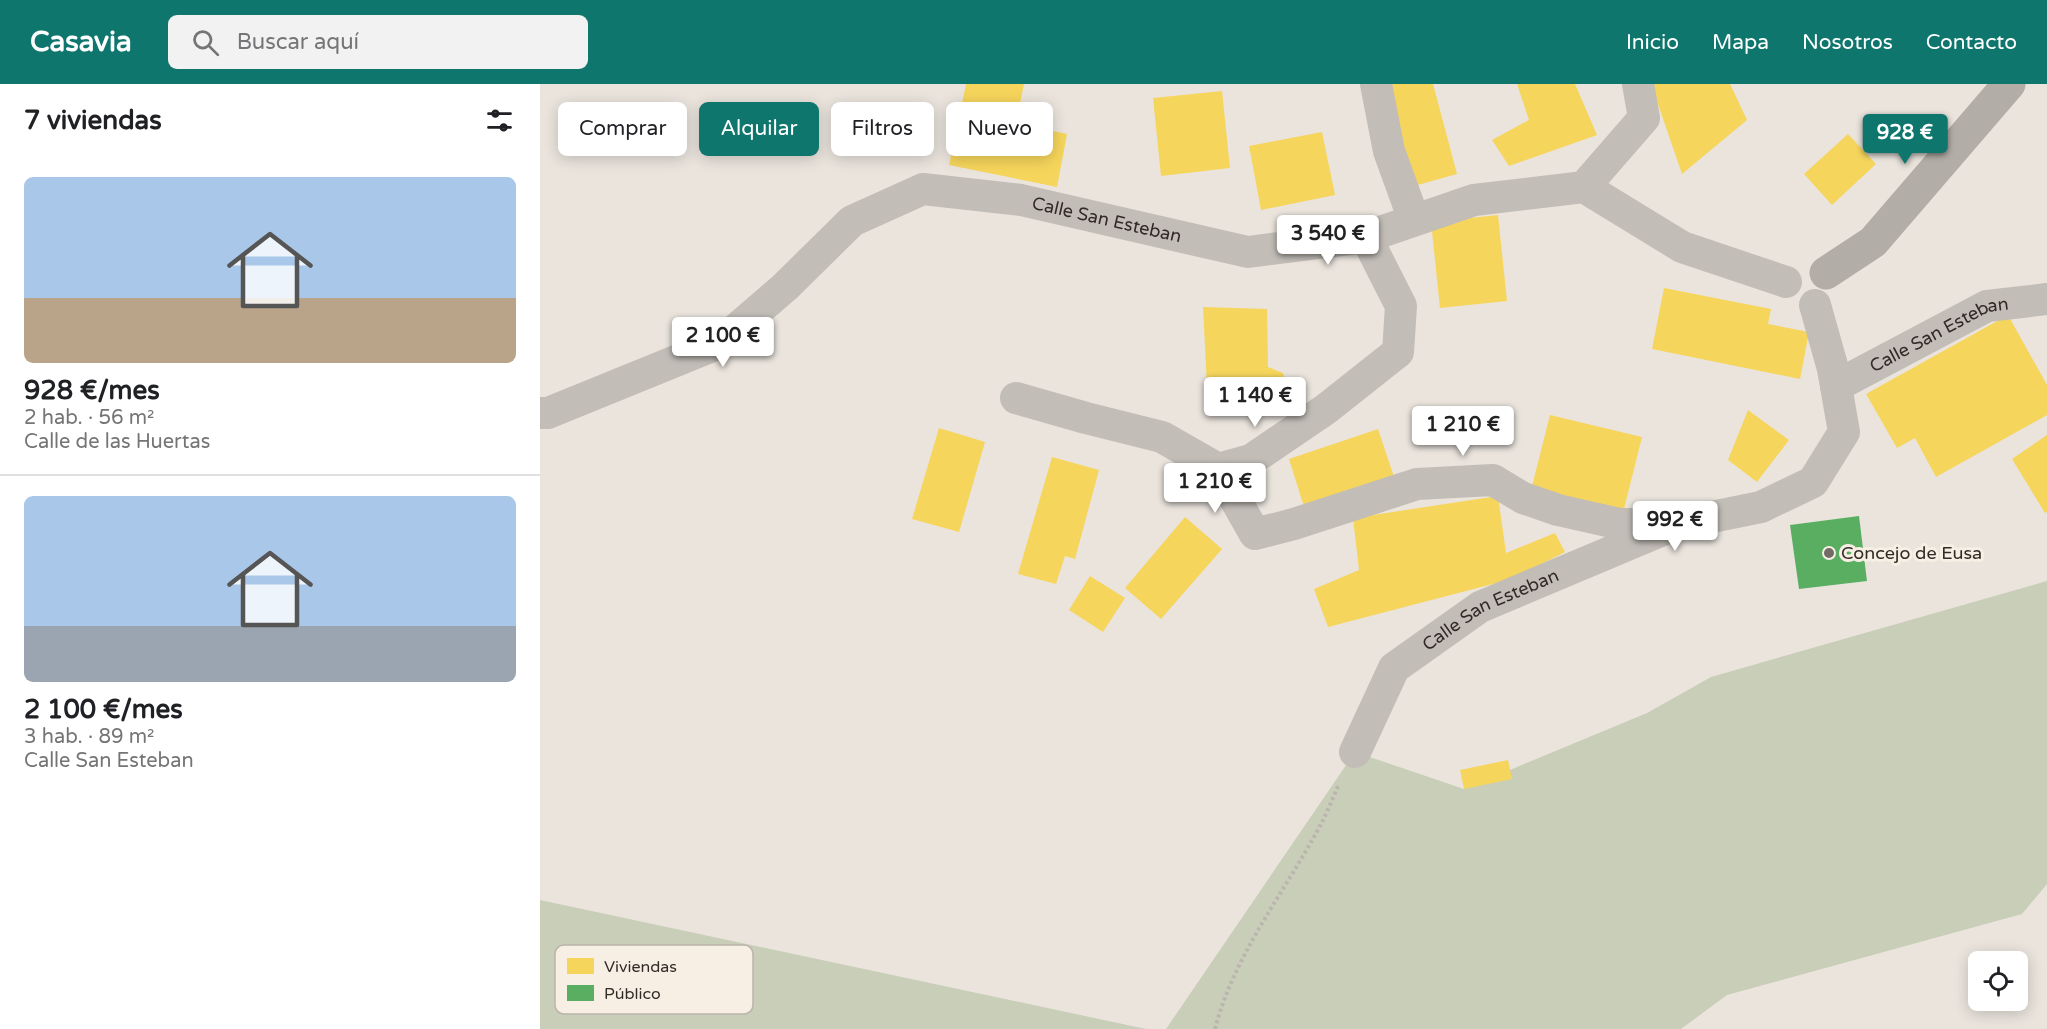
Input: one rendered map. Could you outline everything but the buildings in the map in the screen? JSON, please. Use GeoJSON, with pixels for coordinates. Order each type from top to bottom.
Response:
{"type":"FeatureCollection","features":[{"type":"Feature","properties":{"kind":"street"},"geometry":{"type":"LineString","coordinates":[[1376,84],[1389,151],[1414,220]]}},
{"type":"Feature","properties":{"kind":"street"},"geometry":{"type":"LineString","coordinates":[[1638,84],[1644,118],[1584,188],[1682,247],[1786,282]]}},
{"type":"Feature","properties":{"kind":"street"},"geometry":{"type":"LineString","coordinates":[[1826,273],[1873,242],[2008,84]]}},
{"type":"Feature","properties":{"kind":"street","name":"Calle San Esteban"},"geometry":{"type":"LineString","coordinates":[[540,413],[548,413],[720,343],[785,287],[852,221],[923,189],[1021,200],[1248,252],[1366,237],[1474,200],[1584,188]]}},
{"type":"Feature","properties":{"kind":"street"},"geometry":{"type":"LineString","coordinates":[[1016,398],[1162,437],[1218,469],[1251,460],[1326,409],[1398,352],[1401,306],[1366,237]]}},
{"type":"Feature","properties":{"kind":"street"},"geometry":{"type":"LineString","coordinates":[[1802,264],[1816,264],[1826,273],[1829,279],[1828,293],[1824,299],[1815,305],[1805,307],[1792,301],[1785,287],[1789,272],[1802,264]]}},
{"type":"Feature","properties":{"kind":"street","name":"Calle San Esteban"},"geometry":{"type":"LineString","coordinates":[[1836,386],[1987,306],[2047,299]]}},
{"type":"Feature","properties":{"kind":"street","name":"Calle San Esteban"},"geometry":{"type":"LineString","coordinates":[[1354,752],[1394,668],[1480,607],[1677,524],[1761,507],[1814,482],[1844,432],[1836,386],[1815,305]]}},
{"type":"Feature","properties":{"kind":"street","name":"Calle San Esteban"},"geometry":{"type":"LineString","coordinates":[[1218,469],[1255,534],[1294,524],[1417,484],[1493,480],[1522,498],[1558,510],[1620,524],[1677,524]]}},
{"type":"Feature","properties":{"kind":"path"},"geometry":{"type":"LineString","coordinates":[[1215,1029],[1222,1005],[1264,918],[1320,826],[1354,752]]}},
{"type":"Feature","properties":{"kind":"green space"},"geometry":{"type":"Polygon","coordinates":[[[2047,581],[2047,884],[2022,914],[1727,995],[1681,1029],[1166,1029],[1355,752],[1464,789],[1647,713],[1711,677],[2047,581]]]}},
{"type":"Feature","properties":{"kind":"green space"},"geometry":{"type":"Polygon","coordinates":[[[540,900],[751,945],[555,945],[555,1014],[753,1014],[753,945],[1146,1029],[540,1029],[540,900]]]}},
{"type":"Feature","properties":{"kind":"place","name":"Concejo de Eusa"},"geometry":{"type":"Point","coordinates":[1829,553]}}]}
